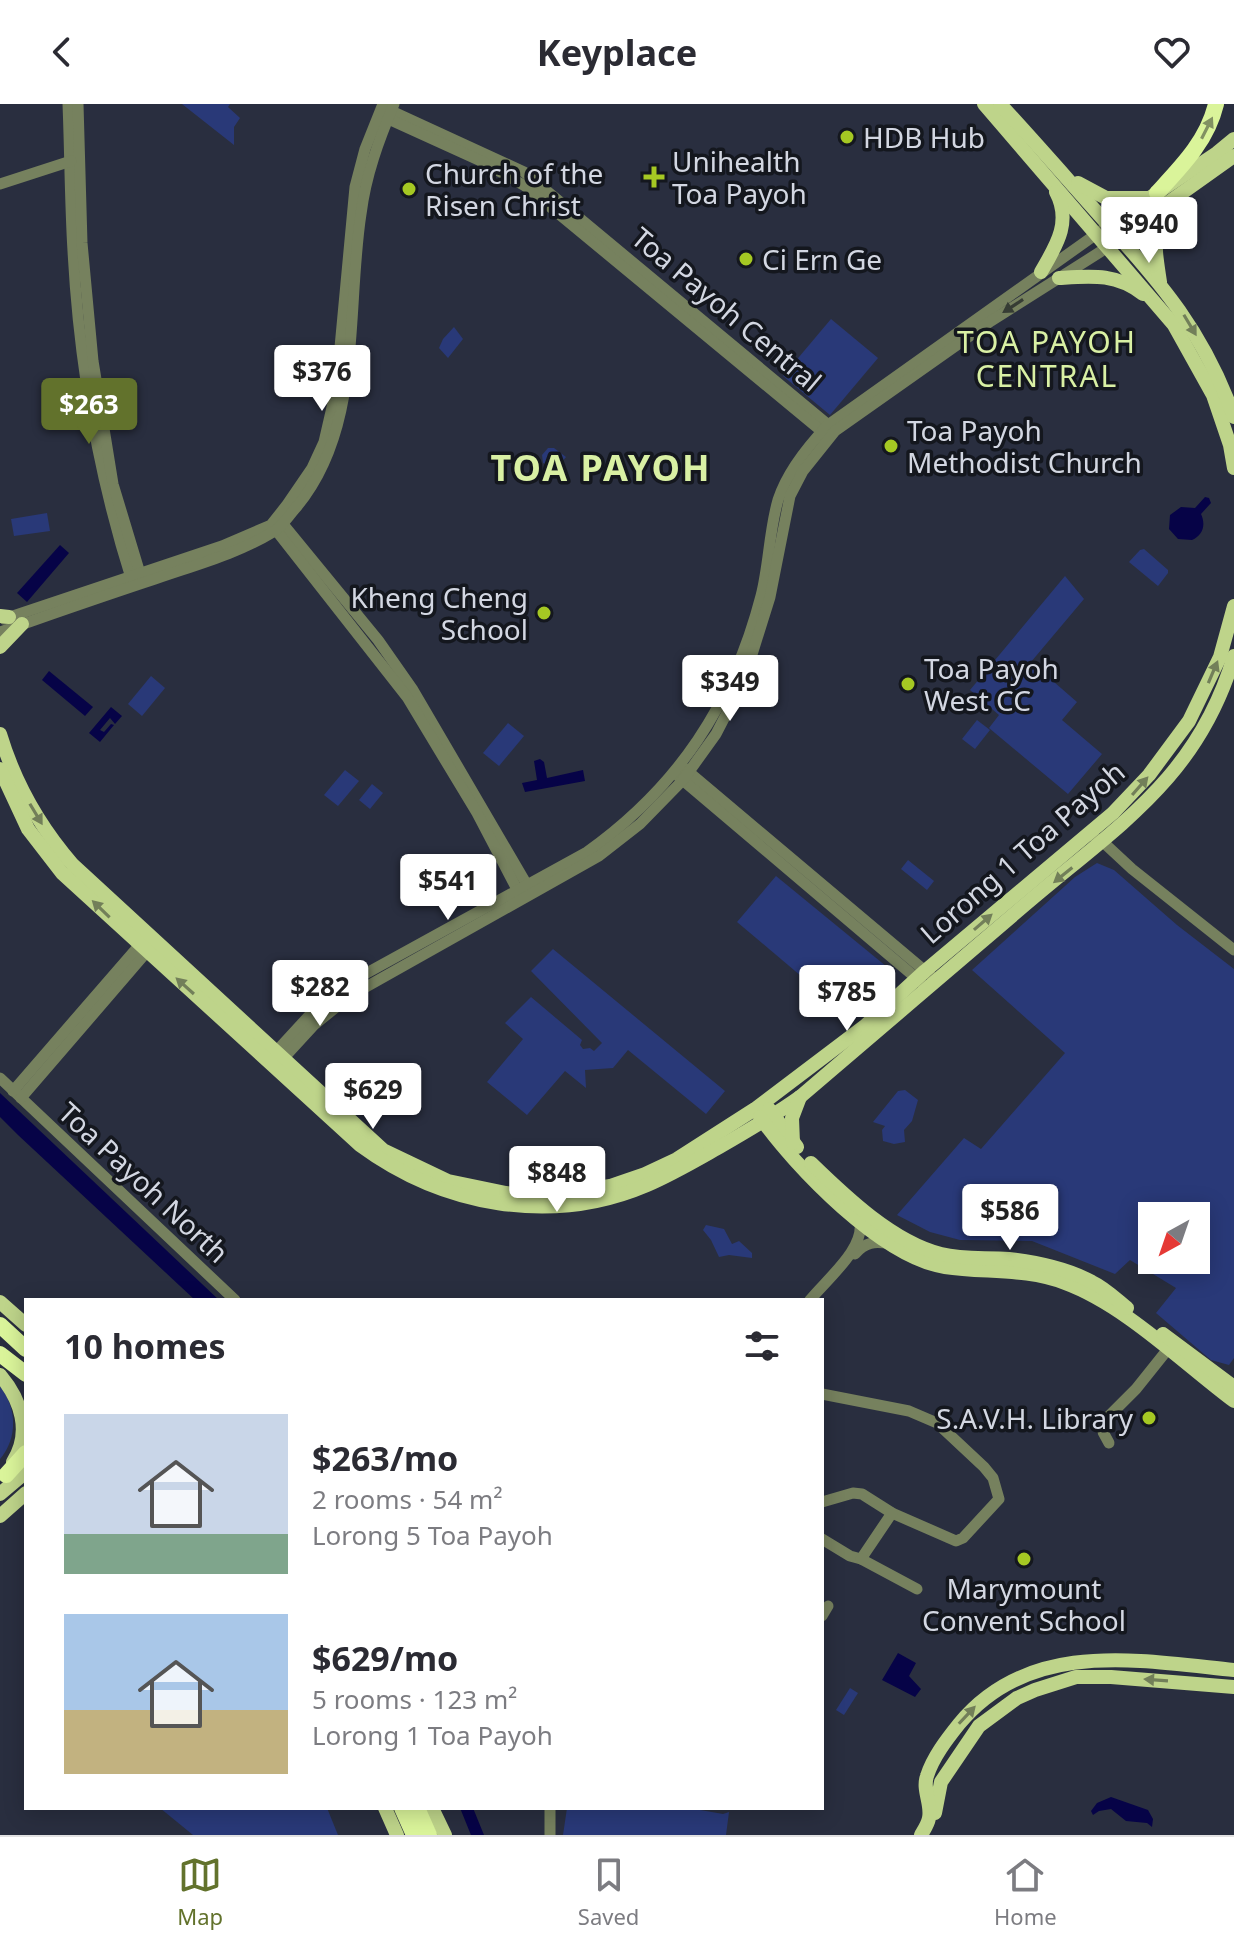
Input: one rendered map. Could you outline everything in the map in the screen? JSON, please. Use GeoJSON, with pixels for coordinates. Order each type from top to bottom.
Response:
{"type":"FeatureCollection","features":[{"type":"Feature","properties":{"kind":"highway"},"geometry":{"type":"LineString","coordinates":[[1153,195],[1196,149],[1213,117],[1216,104]]}},
{"type":"Feature","properties":{"kind":"highway"},"geometry":{"type":"LineString","coordinates":[[0,1325],[24,1347]]}},
{"type":"Feature","properties":{"kind":"highway"},"geometry":{"type":"LineString","coordinates":[[0,1337],[24,1358]]}},
{"type":"Feature","properties":{"kind":"highway"},"geometry":{"type":"LineString","coordinates":[[0,1354],[24,1372]]}},
{"type":"Feature","properties":{"kind":"highway"},"geometry":{"type":"LineString","coordinates":[[3,1477],[24,1455]]}},
{"type":"Feature","properties":{"kind":"highway"},"geometry":{"type":"LineString","coordinates":[[403,1810],[415,1832]]}},
{"type":"Feature","properties":{"kind":"highway"},"geometry":{"type":"LineString","coordinates":[[415,1832],[417,1810]]}},
{"type":"Feature","properties":{"kind":"main road"},"geometry":{"type":"LineString","coordinates":[[984,104],[1162,309],[1187,346],[1213,395],[1230,445],[1234,468]]}},
{"type":"Feature","properties":{"kind":"main road"},"geometry":{"type":"LineString","coordinates":[[1000,104],[1160,283],[1195,333],[1232,408]]}},
{"type":"Feature","properties":{"kind":"main road"},"geometry":{"type":"LineString","coordinates":[[1114,231],[1153,195],[1234,139]]}},
{"type":"Feature","properties":{"kind":"main road"},"geometry":{"type":"LineString","coordinates":[[1114,231],[1185,192],[1234,156]]}},
{"type":"Feature","properties":{"kind":"main road"},"geometry":{"type":"LineString","coordinates":[[1041,272],[1059,242],[1063,228],[1059,198],[1049,178]]}},
{"type":"Feature","properties":{"kind":"main road"},"geometry":{"type":"LineString","coordinates":[[1069,178],[1106,198],[1153,195]]}},
{"type":"Feature","properties":{"kind":"main road"},"geometry":{"type":"LineString","coordinates":[[1160,283],[1155,253],[1156,236],[1185,192]]}},
{"type":"Feature","properties":{"kind":"main road"},"geometry":{"type":"LineString","coordinates":[[1059,278],[1105,276],[1115,279],[1137,290],[1162,309]]}},
{"type":"Feature","properties":{"kind":"main road","name":"Lorong 1 Toa Payoh"},"geometry":{"type":"LineString","coordinates":[[475,1194],[542,1197],[610,1186],[645,1174],[800,1097],[1113,813],[1149,775],[1189,721],[1220,657],[1234,606]]}},
{"type":"Feature","properties":{"kind":"main road"},"geometry":{"type":"LineString","coordinates":[[0,647],[8,619]]}},
{"type":"Feature","properties":{"kind":"main road","name":"Lorong 1 Toa Payoh"},"geometry":{"type":"LineString","coordinates":[[0,769],[14,804],[44,852],[275,1059],[360,1145],[379,1159],[435,1188],[539,1208],[619,1195],[672,1173],[744,1133],[866,1025],[927,980],[980,950],[1103,847],[1163,785],[1197,739],[1224,688],[1234,656]]}},
{"type":"Feature","properties":{"kind":"main road","name":"Lorong 1 Toa Payoh"},"geometry":{"type":"LineString","coordinates":[[0,734],[11,770],[53,842],[148,943]]}},
{"type":"Feature","properties":{"kind":"main road"},"geometry":{"type":"LineString","coordinates":[[1113,813],[1116,822],[1125,824]]}},
{"type":"Feature","properties":{"kind":"main road"},"geometry":{"type":"LineString","coordinates":[[791,1148],[792,1118],[800,1097]]}},
{"type":"Feature","properties":{"kind":"main road"},"geometry":{"type":"LineString","coordinates":[[764,1113],[821,1187],[890,1245],[918,1259],[943,1266],[1017,1271],[1066,1283],[1108,1305],[1168,1349],[1191,1361]]}},
{"type":"Feature","properties":{"kind":"main road"},"geometry":{"type":"LineString","coordinates":[[744,1133],[791,1148],[851,1200],[916,1246],[961,1258],[1010,1259],[1071,1273],[1093,1282],[1232,1392]]}},
{"type":"Feature","properties":{"kind":"main road"},"geometry":{"type":"LineString","coordinates":[[0,1291],[24,1312]]}},
{"type":"Feature","properties":{"kind":"main road"},"geometry":{"type":"LineString","coordinates":[[0,1302],[24,1323]]}},
{"type":"Feature","properties":{"kind":"main road"},"geometry":{"type":"LineString","coordinates":[[0,1374],[24,1392]]}},
{"type":"Feature","properties":{"kind":"main road"},"geometry":{"type":"LineString","coordinates":[[0,1374],[12,1389],[22,1418],[21,1447],[3,1477]]}},
{"type":"Feature","properties":{"kind":"main road"},"geometry":{"type":"LineString","coordinates":[[0,1494],[24,1474]]}},
{"type":"Feature","properties":{"kind":"main road"},"geometry":{"type":"LineString","coordinates":[[0,1516],[24,1496]]}},
{"type":"Feature","properties":{"kind":"main road"},"geometry":{"type":"LineString","coordinates":[[924,1835],[929,1818],[926,1778],[935,1759],[967,1714],[1007,1682],[1050,1666],[1098,1660],[1234,1670]]}},
{"type":"Feature","properties":{"kind":"main road"},"geometry":{"type":"LineString","coordinates":[[924,1835],[934,1820],[941,1782],[947,1771],[979,1726],[1017,1698],[1076,1677],[1234,1687]]}},
{"type":"Feature","properties":{"kind":"main road"},"geometry":{"type":"LineString","coordinates":[[388,1810],[415,1832]]}},
{"type":"Feature","properties":{"kind":"main road"},"geometry":{"type":"LineString","coordinates":[[433,1810],[445,1835]]}},
{"type":"Feature","properties":{"kind":"street"},"geometry":{"type":"LineString","coordinates":[[68,104],[73,253],[96,411],[136,580]]}},
{"type":"Feature","properties":{"kind":"street"},"geometry":{"type":"LineString","coordinates":[[78,104],[82,243],[96,411]]}},
{"type":"Feature","properties":{"kind":"street"},"geometry":{"type":"LineString","coordinates":[[0,632],[8,619],[220,557],[277,524],[316,481],[335,438],[353,320],[361,212],[368,171],[386,110]]}},
{"type":"Feature","properties":{"kind":"street","name":"Toa Payoh Central"},"geometry":{"type":"LineString","coordinates":[[386,110],[524,172],[828,431]]}},
{"type":"Feature","properties":{"kind":"street"},"geometry":{"type":"LineString","coordinates":[[0,184],[71,161]]}},
{"type":"Feature","properties":{"kind":"street"},"geometry":{"type":"LineString","coordinates":[[38,173],[71,178]]}},
{"type":"Feature","properties":{"kind":"street"},"geometry":{"type":"LineString","coordinates":[[828,431],[1107,247],[1114,231]]}},
{"type":"Feature","properties":{"kind":"street"},"geometry":{"type":"LineString","coordinates":[[275,1059],[308,1015],[331,996],[365,974],[524,892],[587,852],[682,773],[716,734],[744,680],[770,597],[790,496],[828,431],[1041,272],[1096,235],[1114,231]]}},
{"type":"Feature","properties":{"kind":"street"},"geometry":{"type":"LineString","coordinates":[[277,524],[373,644],[451,753],[524,892]]}},
{"type":"Feature","properties":{"kind":"street"},"geometry":{"type":"LineString","coordinates":[[682,773],[927,980]]}},
{"type":"Feature","properties":{"kind":"street"},"geometry":{"type":"LineString","coordinates":[[1082,838],[1093,837],[1234,950]]}},
{"type":"Feature","properties":{"kind":"street"},"geometry":{"type":"LineString","coordinates":[[17,1094],[148,943]]}},
{"type":"Feature","properties":{"kind":"street","name":"Toa Payoh North"},"geometry":{"type":"LineString","coordinates":[[0,1078],[233,1298]]}},
{"type":"Feature","properties":{"kind":"street"},"geometry":{"type":"LineString","coordinates":[[812,1298],[856,1246],[862,1231],[859,1218]]}},
{"type":"Feature","properties":{"kind":"street"},"geometry":{"type":"LineString","coordinates":[[819,1298],[859,1249],[874,1242],[890,1245]]}},
{"type":"Feature","properties":{"kind":"street"},"geometry":{"type":"LineString","coordinates":[[1109,1443],[1103,1432],[1108,1417],[1136,1389],[1168,1349]]}},
{"type":"Feature","properties":{"kind":"street"},"geometry":{"type":"LineString","coordinates":[[824,1394],[909,1411],[930,1419],[984,1467],[993,1478],[999,1495],[998,1503],[960,1540],[946,1538],[892,1513],[862,1494],[853,1493],[824,1501]]}},
{"type":"Feature","properties":{"kind":"street"},"geometry":{"type":"LineString","coordinates":[[861,1559],[892,1513]]}},
{"type":"Feature","properties":{"kind":"street"},"geometry":{"type":"LineString","coordinates":[[824,1540],[917,1589]]}},
{"type":"Feature","properties":{"kind":"street"},"geometry":{"type":"LineString","coordinates":[[550,1810],[550,1835]]}},
{"type":"Feature","properties":{"kind":"shaded area"},"geometry":{"type":"Polygon","coordinates":[[[182,104],[230,104],[228,107],[240,118],[234,127],[234,145],[182,104]]]}},
{"type":"Feature","properties":{"kind":"shaded area"},"geometry":{"type":"Polygon","coordinates":[[[831,319],[878,358],[830,415],[783,376],[831,319]]]}},
{"type":"Feature","properties":{"kind":"shaded area"},"geometry":{"type":"Polygon","coordinates":[[[454,327],[463,339],[448,358],[439,348],[454,327]]]}},
{"type":"Feature","properties":{"kind":"shaded area"},"geometry":{"type":"Polygon","coordinates":[[[548,448],[554,448],[566,457],[556,469],[543,463],[542,455],[548,448]]]}},
{"type":"Feature","properties":{"kind":"shaded area"},"geometry":{"type":"Polygon","coordinates":[[[1205,497],[1211,503],[1201,514],[1201,532],[1192,540],[1178,539],[1169,529],[1170,515],[1181,507],[1195,508],[1205,497]]]}},
{"type":"Feature","properties":{"kind":"shaded area"},"geometry":{"type":"Polygon","coordinates":[[[47,513],[50,531],[14,536],[11,519],[47,513]]]}},
{"type":"Feature","properties":{"kind":"shaded area"},"geometry":{"type":"Polygon","coordinates":[[[60,545],[69,553],[27,602],[17,593],[60,545]]]}},
{"type":"Feature","properties":{"kind":"shaded area"},"geometry":{"type":"Polygon","coordinates":[[[1144,549],[1168,570],[1158,586],[1129,562],[1144,549]]]}},
{"type":"Feature","properties":{"kind":"shaded area"},"geometry":{"type":"Polygon","coordinates":[[[1065,576],[1084,599],[1031,662],[1077,702],[1062,720],[1102,754],[1068,794],[989,728],[999,715],[970,690],[1065,576]]]}},
{"type":"Feature","properties":{"kind":"shaded area"},"geometry":{"type":"Polygon","coordinates":[[[49,671],[93,707],[85,716],[42,680],[49,671]]]}},
{"type":"Feature","properties":{"kind":"shaded area"},"geometry":{"type":"Polygon","coordinates":[[[151,676],[165,688],[142,716],[128,704],[151,676]]]}},
{"type":"Feature","properties":{"kind":"shaded area"},"geometry":{"type":"Polygon","coordinates":[[[111,707],[122,716],[115,724],[110,718],[100,730],[104,732],[111,724],[114,725],[100,742],[89,733],[111,707]]]}},
{"type":"Feature","properties":{"kind":"shaded area"},"geometry":{"type":"Polygon","coordinates":[[[977,720],[990,730],[975,749],[962,739],[977,720]]]}},
{"type":"Feature","properties":{"kind":"shaded area"},"geometry":{"type":"Polygon","coordinates":[[[508,723],[524,736],[499,766],[483,753],[508,723]]]}},
{"type":"Feature","properties":{"kind":"shaded area"},"geometry":{"type":"Polygon","coordinates":[[[540,759],[544,762],[547,778],[583,770],[585,781],[525,792],[522,783],[537,780],[534,761],[540,759]]]}},
{"type":"Feature","properties":{"kind":"shaded area"},"geometry":{"type":"Polygon","coordinates":[[[345,770],[359,781],[338,806],[324,795],[345,770]]]}},
{"type":"Feature","properties":{"kind":"shaded area"},"geometry":{"type":"Polygon","coordinates":[[[372,784],[383,793],[370,809],[359,800],[372,784]]]}},
{"type":"Feature","properties":{"kind":"shaded area"},"geometry":{"type":"Polygon","coordinates":[[[908,860],[934,881],[927,890],[901,869],[908,860]]]}},
{"type":"Feature","properties":{"kind":"shaded area"},"geometry":{"type":"Polygon","coordinates":[[[1097,863],[1114,870],[1234,969],[1234,1358],[1229,1365],[1211,1360],[1156,1313],[1176,1288],[1153,1274],[1210,1274],[1210,1202],[1138,1202],[1138,1265],[1130,1260],[1115,1274],[1032,1241],[960,1240],[930,1232],[897,1215],[964,1138],[981,1149],[1065,1053],[972,970],[1075,877],[1097,863]]]}},
{"type":"Feature","properties":{"kind":"shaded area"},"geometry":{"type":"Polygon","coordinates":[[[776,876],[892,971],[892,987],[853,1020],[737,922],[776,876]]]}},
{"type":"Feature","properties":{"kind":"shaded area"},"geometry":{"type":"Polygon","coordinates":[[[553,949],[725,1091],[706,1114],[628,1050],[613,1068],[585,1070],[586,1088],[565,1071],[527,1115],[487,1082],[523,1039],[505,1023],[531,997],[582,1040],[580,1045],[583,1049],[594,1051],[602,1043],[531,971],[553,949]]]}},
{"type":"Feature","properties":{"kind":"shaded area"},"geometry":{"type":"Polygon","coordinates":[[[905,1090],[918,1100],[912,1121],[904,1130],[905,1142],[894,1144],[883,1141],[882,1130],[885,1126],[873,1122],[898,1091],[905,1090]]]}},
{"type":"Feature","properties":{"kind":"shaded area"},"geometry":{"type":"Polygon","coordinates":[[[0,1093],[217,1298],[193,1298],[0,1117],[0,1093]]]}},
{"type":"Feature","properties":{"kind":"shaded area"},"geometry":{"type":"Polygon","coordinates":[[[706,1225],[724,1229],[732,1244],[739,1241],[752,1253],[752,1258],[719,1257],[703,1230],[706,1225]]]}},
{"type":"Feature","properties":{"kind":"shaded area"},"geometry":{"type":"Polygon","coordinates":[[[0,1386],[10,1404],[13,1423],[10,1442],[0,1459],[0,1386]]]}},
{"type":"Feature","properties":{"kind":"shaded area"},"geometry":{"type":"Polygon","coordinates":[[[898,1653],[916,1663],[909,1676],[921,1689],[915,1697],[882,1680],[898,1653]]]}},
{"type":"Feature","properties":{"kind":"shaded area"},"geometry":{"type":"Polygon","coordinates":[[[850,1688],[858,1693],[844,1715],[836,1710],[850,1688]]]}},
{"type":"Feature","properties":{"kind":"shaded area"},"geometry":{"type":"Polygon","coordinates":[[[1111,1797],[1148,1810],[1153,1819],[1152,1827],[1147,1823],[1126,1821],[1111,1809],[1093,1815],[1091,1811],[1097,1803],[1111,1797]]]}},
{"type":"Feature","properties":{"kind":"shaded area"},"geometry":{"type":"Polygon","coordinates":[[[162,1810],[328,1810],[338,1835],[193,1835],[162,1810]]]}},
{"type":"Feature","properties":{"kind":"shaded area"},"geometry":{"type":"Polygon","coordinates":[[[461,1810],[474,1810],[484,1835],[471,1835],[461,1810]]]}},
{"type":"Feature","properties":{"kind":"shaded area"},"geometry":{"type":"Polygon","coordinates":[[[567,1810],[729,1812],[726,1835],[563,1835],[567,1810]]]}},
{"type":"Feature","properties":{"kind":"place","name":"HDB Hub"},"geometry":{"type":"Point","coordinates":[847,137]}},
{"type":"Feature","properties":{"kind":"place","name":"Unihealth Toa Payoh"},"geometry":{"type":"Point","coordinates":[654,177]}},
{"type":"Feature","properties":{"kind":"place","name":"Church of the Risen Christ"},"geometry":{"type":"Point","coordinates":[409,189]}},
{"type":"Feature","properties":{"kind":"place","name":"Ci Ern Ge"},"geometry":{"type":"Point","coordinates":[746,259]}},
{"type":"Feature","properties":{"kind":"place","name":"Toa Payoh Methodist Church"},"geometry":{"type":"Point","coordinates":[891,446]}},
{"type":"Feature","properties":{"kind":"place","name":"Kheng Cheng School"},"geometry":{"type":"Point","coordinates":[544,613]}},
{"type":"Feature","properties":{"kind":"place","name":"Toa Payoh West CC"},"geometry":{"type":"Point","coordinates":[908,684]}},
{"type":"Feature","properties":{"kind":"place","name":"S.A.V.H. Library"},"geometry":{"type":"Point","coordinates":[1149,1418]}},
{"type":"Feature","properties":{"kind":"place","name":"Marymount Convent School"},"geometry":{"type":"Point","coordinates":[1024,1559]}},
{"type":"Feature","properties":{"kind":"district","name":"TOA PAYOH CENTRAL"},"geometry":{"type":"Point","coordinates":[1047,358]}},
{"type":"Feature","properties":{"kind":"district","name":"TOA PAYOH"},"geometry":{"type":"Point","coordinates":[601,467]}}]}
